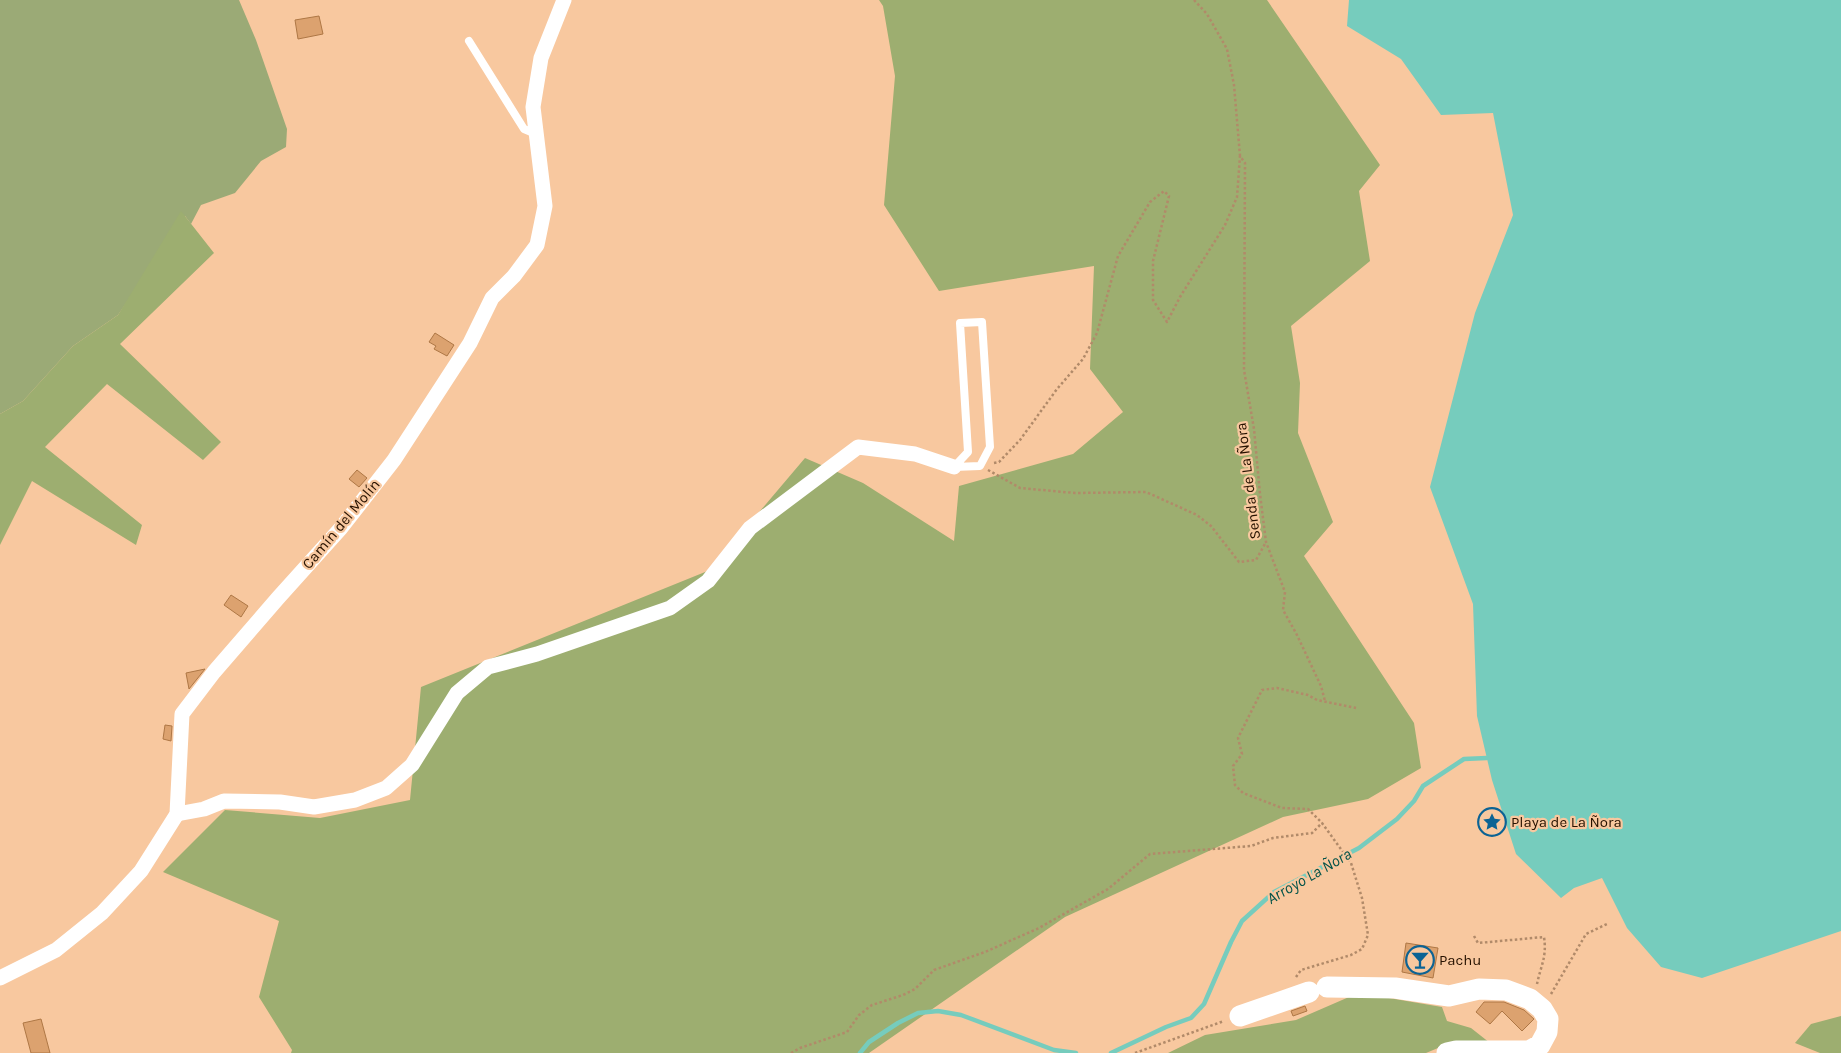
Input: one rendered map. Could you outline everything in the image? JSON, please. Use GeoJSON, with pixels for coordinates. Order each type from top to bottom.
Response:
{"type":"FeatureCollection","features":[{"type":"Feature","properties":{"kind":"street","name":"Camín del Molín"},"geometry":{"type":"LineString","coordinates":[[0,978],[56,950],[102,913],[141,871],[177,814],[182,714],[214,672],[341,528],[394,460],[470,343],[492,298],[514,276],[537,245],[545,206],[533,107],[542,58],[564,0]]}},
{"type":"Feature","properties":{"kind":"street"},"geometry":{"type":"LineString","coordinates":[[177,814],[204,809],[224,801],[280,802],[314,807],[355,800],[386,788],[412,765],[457,693],[488,667],[537,654],[670,608],[708,581],[750,528],[858,447],[915,454],[954,468]]}},
{"type":"Feature","properties":{"kind":"street"},"geometry":{"type":"LineString","coordinates":[[1240,1016],[1309,987],[1395,988],[1449,996],[1479,989],[1506,990],[1536,1004],[1548,1019],[1547,1032],[1540,1045],[1528,1050],[1456,1051],[1447,1053]]}},
{"type":"Feature","properties":{"kind":"lane"},"geometry":{"type":"LineString","coordinates":[[469,41],[524,128],[536,134]]}},
{"type":"Feature","properties":{"kind":"lane"},"geometry":{"type":"LineString","coordinates":[[982,322],[990,447],[980,466],[954,468],[968,452],[960,323],[982,322]]}},
{"type":"Feature","properties":{"kind":"path","name":"Senda de La Ñora"},"geometry":{"type":"LineString","coordinates":[[1194,0],[1207,14],[1226,49],[1234,85],[1240,156],[1245,163],[1244,370],[1254,428],[1266,542],[1285,592],[1283,610],[1321,686],[1325,701]]}},
{"type":"Feature","properties":{"kind":"path"},"geometry":{"type":"LineString","coordinates":[[980,466],[999,462],[1020,440],[1057,389],[1083,359],[1098,333],[1118,256],[1150,202],[1164,191],[1169,196],[1153,261],[1153,300],[1167,322],[1180,296],[1225,224],[1237,197],[1240,156]]}},
{"type":"Feature","properties":{"kind":"path"},"geometry":{"type":"LineString","coordinates":[[980,466],[1020,488],[1075,494],[1146,492],[1196,515],[1211,526],[1239,562],[1256,560],[1266,542]]}},
{"type":"Feature","properties":{"kind":"path"},"geometry":{"type":"LineString","coordinates":[[1309,987],[1301,970],[1351,955],[1362,949],[1368,935],[1362,898],[1351,863],[1326,828],[1308,809],[1282,808],[1244,793],[1235,785],[1233,766],[1242,754],[1238,738],[1262,690],[1277,688],[1308,695],[1316,700],[1356,708]]}},
{"type":"Feature","properties":{"kind":"path"},"geometry":{"type":"LineString","coordinates":[[791,1053],[800,1048],[847,1032],[859,1015],[872,1005],[903,996],[914,989],[934,970],[985,952],[1039,928],[1108,889],[1150,854],[1251,846],[1273,838],[1312,833],[1322,823]]}},
{"type":"Feature","properties":{"kind":"path"},"geometry":{"type":"LineString","coordinates":[[1536,1004],[1586,934],[1609,923]]}},
{"type":"Feature","properties":{"kind":"path"},"geometry":{"type":"LineString","coordinates":[[1474,936],[1478,944],[1544,937],[1545,954],[1537,987],[1536,1004]]}},
{"type":"Feature","properties":{"kind":"path"},"geometry":{"type":"LineString","coordinates":[[1135,1053],[1240,1016]]}},
{"type":"Feature","properties":{"kind":"green space"},"geometry":{"type":"Polygon","coordinates":[[[0,0],[239,0],[256,40],[287,129],[286,147],[261,161],[235,193],[201,205],[191,224],[185,216],[118,315],[73,346],[23,401],[0,414],[0,0]]]}},
{"type":"Feature","properties":{"kind":"green space"},"geometry":{"type":"Polygon","coordinates":[[[879,0],[1267,0],[1380,165],[1359,191],[1370,261],[1291,326],[1300,383],[1298,433],[1333,522],[1304,556],[1414,723],[1421,768],[1368,799],[1283,817],[1065,917],[869,1053],[291,1053],[292,1050],[259,997],[279,921],[163,872],[225,810],[320,818],[410,800],[421,687],[710,570],[805,458],[863,483],[954,541],[959,486],[1073,454],[1123,412],[1090,369],[1094,266],[939,291],[884,205],[895,76],[883,6],[879,0]]]}},
{"type":"Feature","properties":{"kind":"green space"},"geometry":{"type":"Polygon","coordinates":[[[181,211],[214,253],[120,344],[221,442],[203,460],[107,384],[45,447],[142,525],[136,545],[32,481],[0,545],[0,414],[23,401],[73,346],[118,315],[181,211]]]}},
{"type":"Feature","properties":{"kind":"green space"},"geometry":{"type":"Polygon","coordinates":[[[1349,997],[1383,997],[1442,1007],[1447,1021],[1471,1028],[1490,1043],[1450,1043],[1426,1053],[1168,1053],[1205,1035],[1296,1020],[1349,997]]]}},
{"type":"Feature","properties":{"kind":"green space"},"geometry":{"type":"Polygon","coordinates":[[[1841,1016],[1841,1053],[1820,1053],[1795,1043],[1811,1024],[1841,1016]]]}},
{"type":"Feature","properties":{"kind":"water"},"geometry":{"type":"Polygon","coordinates":[[[1349,0],[1841,0],[1841,931],[1702,978],[1661,967],[1627,928],[1602,878],[1574,888],[1561,898],[1516,854],[1492,780],[1477,716],[1473,604],[1430,487],[1475,313],[1513,215],[1493,113],[1441,115],[1401,59],[1347,26],[1349,0]]]}},
{"type":"Feature","properties":{"kind":"building"},"geometry":{"type":"Polygon","coordinates":[[[319,16],[323,34],[298,39],[295,20],[319,16]]]}},
{"type":"Feature","properties":{"kind":"building"},"geometry":{"type":"Polygon","coordinates":[[[435,333],[454,345],[447,356],[434,349],[436,346],[429,342],[435,333]]]}},
{"type":"Feature","properties":{"kind":"building"},"geometry":{"type":"Polygon","coordinates":[[[357,470],[367,478],[359,487],[349,479],[357,470]]]}},
{"type":"Feature","properties":{"kind":"building"},"geometry":{"type":"Polygon","coordinates":[[[231,595],[248,606],[241,617],[224,605],[231,595]]]}},
{"type":"Feature","properties":{"kind":"building"},"geometry":{"type":"Polygon","coordinates":[[[205,669],[189,689],[186,673],[205,669]]]}},
{"type":"Feature","properties":{"kind":"building"},"geometry":{"type":"Polygon","coordinates":[[[165,725],[172,726],[171,741],[163,739],[165,725]]]}},
{"type":"Feature","properties":{"kind":"building","name":"Pachu"},"geometry":{"type":"Polygon","coordinates":[[[1406,943],[1438,948],[1433,978],[1402,972],[1406,943]]]}},
{"type":"Feature","properties":{"kind":"building"},"geometry":{"type":"Polygon","coordinates":[[[1484,1002],[1504,1002],[1524,1010],[1534,1019],[1522,1031],[1502,1011],[1490,1024],[1476,1012],[1484,1002]]]}},
{"type":"Feature","properties":{"kind":"building"},"geometry":{"type":"Polygon","coordinates":[[[1305,1006],[1307,1011],[1293,1016],[1291,1011],[1305,1006]]]}},
{"type":"Feature","properties":{"kind":"building"},"geometry":{"type":"Polygon","coordinates":[[[41,1019],[50,1053],[31,1053],[23,1023],[41,1019]]]}},
{"type":"Feature","properties":{"kind":"waterway","name":"Arroyo La Ñora"},"geometry":{"type":"LineString","coordinates":[[1111,1053],[1166,1027],[1191,1018],[1204,1004],[1242,921],[1274,892],[1359,848],[1397,819],[1414,801],[1423,786],[1464,759],[1487,758]]}},
{"type":"Feature","properties":{"kind":"waterway","name":"Arroyo La Ñora"},"geometry":{"type":"LineString","coordinates":[[860,1053],[869,1042],[898,1023],[918,1013],[938,1011],[961,1015],[1054,1050],[1076,1053]]}},
{"type":"Feature","properties":{"kind":"place","name":"Playa de La Ñora"},"geometry":{"type":"Point","coordinates":[1492,822]}},
{"type":"Feature","properties":{"kind":"place","name":"Pachu"},"geometry":{"type":"Point","coordinates":[1420,960]}}]}
